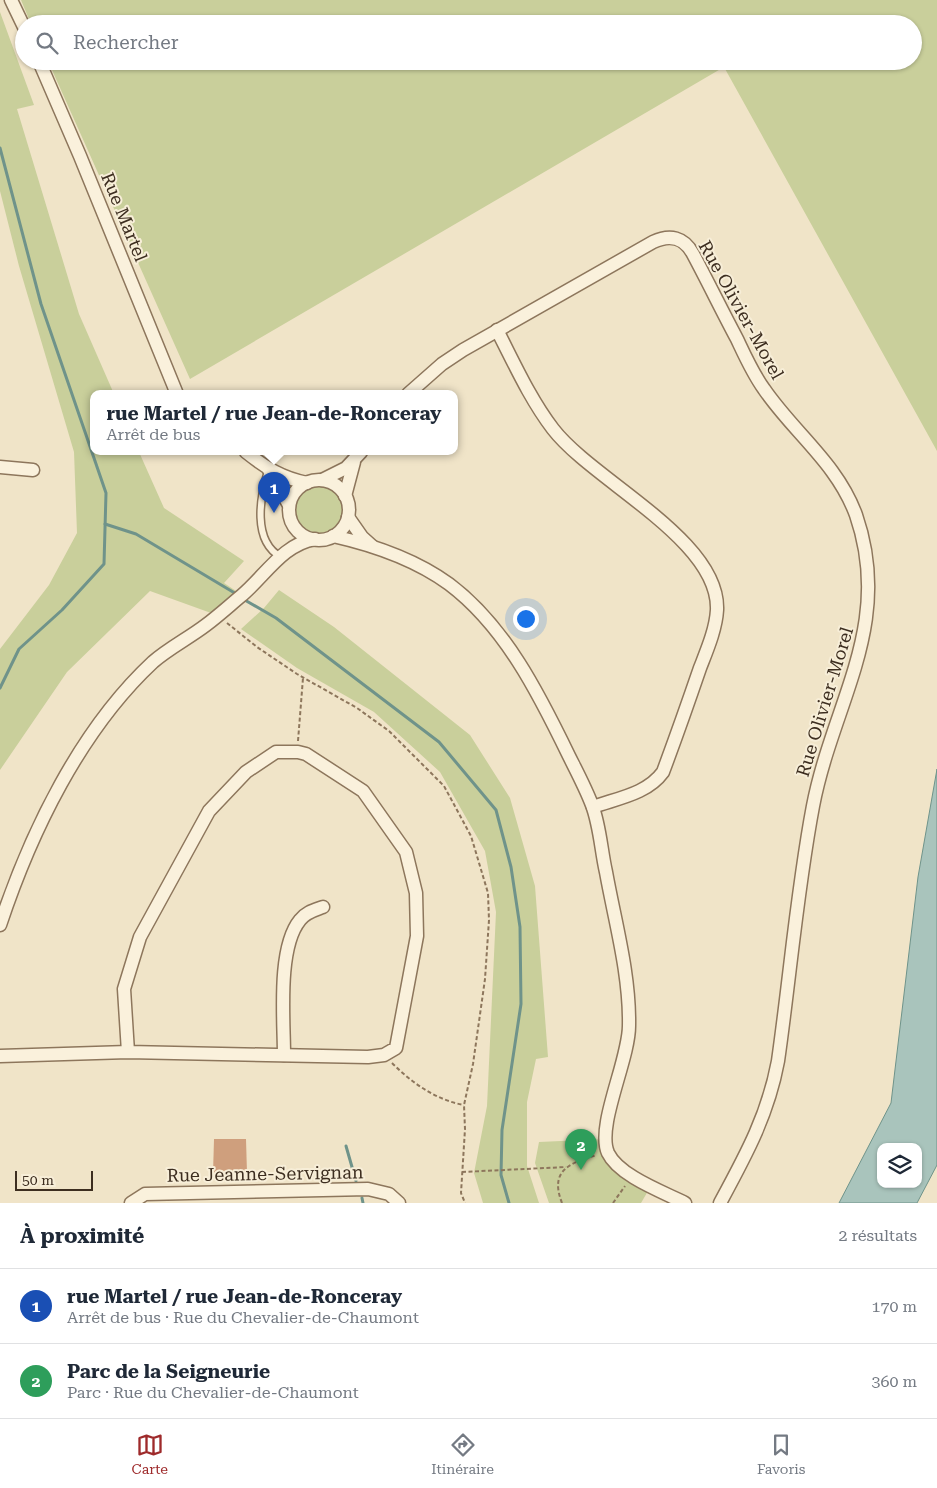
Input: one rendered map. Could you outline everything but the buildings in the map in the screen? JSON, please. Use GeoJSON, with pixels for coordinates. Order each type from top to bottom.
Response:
{"type":"FeatureCollection","features":[{"type":"Feature","properties":{"kind":"street"},"geometry":{"type":"LineString","coordinates":[[12,0],[19,15]]}},
{"type":"Feature","properties":{"kind":"street","name":"Rue Martel"},"geometry":{"type":"LineString","coordinates":[[43,70],[80,156],[175,390]]}},
{"type":"Feature","properties":{"kind":"street","name":"Rue Olivier-Morel"},"geometry":{"type":"LineString","coordinates":[[413,390],[442,364],[497,330],[653,242],[667,237],[680,240],[694,254],[762,387],[834,473],[855,512],[861,532],[868,574],[866,628],[858,660],[832,734],[816,792],[774,1084],[758,1132],[720,1203]]}},
{"type":"Feature","properties":{"kind":"street"},"geometry":{"type":"LineString","coordinates":[[497,330],[529,393],[553,429],[577,455],[673,532],[698,558],[712,585],[717,609],[711,638],[664,772],[656,782],[646,789],[593,806]]}},
{"type":"Feature","properties":{"kind":"street"},"geometry":{"type":"LineString","coordinates":[[250,455],[269,470],[286,478],[307,483],[322,480],[357,457]]}},
{"type":"Feature","properties":{"kind":"street"},"geometry":{"type":"LineString","coordinates":[[345,496],[357,457]]}},
{"type":"Feature","properties":{"kind":"street"},"geometry":{"type":"LineString","coordinates":[[0,467],[33,470]]}},
{"type":"Feature","properties":{"kind":"street"},"geometry":{"type":"LineString","coordinates":[[269,470],[289,505],[291,521],[288,540],[281,557]]}},
{"type":"Feature","properties":{"kind":"street"},"geometry":{"type":"LineString","coordinates":[[0,925],[25,857],[64,779],[112,706],[154,661],[218,616],[298,543],[333,536],[340,531],[348,517],[348,502],[336,486],[322,480]]}},
{"type":"Feature","properties":{"kind":"street"},"geometry":{"type":"LineString","coordinates":[[289,505],[295,492],[307,483]]}},
{"type":"Feature","properties":{"kind":"street"},"geometry":{"type":"LineString","coordinates":[[348,517],[362,537],[372,546]]}},
{"type":"Feature","properties":{"kind":"street"},"geometry":{"type":"LineString","coordinates":[[291,521],[298,532],[315,540]]}},
{"type":"Feature","properties":{"kind":"street"},"geometry":{"type":"LineString","coordinates":[[333,536],[372,546],[415,565],[449,584],[492,624],[524,672],[556,728],[593,806],[630,999],[630,1036],[622,1073],[607,1120],[605,1139],[607,1152],[613,1161],[633,1176],[685,1203]]}},
{"type":"Feature","properties":{"kind":"street"},"geometry":{"type":"LineString","coordinates":[[0,1056],[128,1052],[368,1057],[384,1055],[396,1048],[417,936],[416,893],[406,852],[363,791],[335,771],[298,752],[276,752],[246,772],[210,811],[140,937],[124,989],[128,1052]]}},
{"type":"Feature","properties":{"kind":"street"},"geometry":{"type":"LineString","coordinates":[[284,1055],[284,972],[287,950],[299,920],[309,912],[323,907]]}},
{"type":"Feature","properties":{"kind":"street","name":"Rue Jeanne-Servignan"},"geometry":{"type":"LineString","coordinates":[[131,1203],[145,1194],[368,1189],[388,1194],[399,1203]]}},
{"type":"Feature","properties":{"kind":"lane"},"geometry":{"type":"LineString","coordinates":[[269,470],[261,495],[262,521],[267,545],[272,552],[281,557]]}},
{"type":"Feature","properties":{"kind":"path"},"geometry":{"type":"LineString","coordinates":[[218,616],[257,647],[303,678],[357,708],[389,731],[420,759],[444,786],[471,836],[488,893],[489,920],[485,979],[473,1064],[464,1105],[465,1129],[461,1193],[465,1203]]}},
{"type":"Feature","properties":{"kind":"path"},"geometry":{"type":"LineString","coordinates":[[298,752],[303,678]]}},
{"type":"Feature","properties":{"kind":"path"},"geometry":{"type":"LineString","coordinates":[[384,1055],[413,1082],[451,1103],[464,1105]]}},
{"type":"Feature","properties":{"kind":"path"},"geometry":{"type":"LineString","coordinates":[[462,1172],[566,1167],[607,1152]]}},
{"type":"Feature","properties":{"kind":"path"},"geometry":{"type":"LineString","coordinates":[[562,1203],[557,1182],[566,1167]]}},
{"type":"Feature","properties":{"kind":"path"},"geometry":{"type":"LineString","coordinates":[[613,1203],[633,1176]]}},
{"type":"Feature","properties":{"kind":"green space"},"geometry":{"type":"Polygon","coordinates":[[[21,0],[937,0],[937,451],[726,70],[922,70],[922,15],[27,15],[21,0]]]}},
{"type":"Feature","properties":{"kind":"green space"},"geometry":{"type":"Polygon","coordinates":[[[0,12],[15,53],[15,70],[21,70],[34,105],[17,109],[79,314],[112,390],[90,390],[90,455],[140,455],[164,508],[244,561],[224,583],[236,591],[211,613],[150,591],[67,672],[0,770],[0,649],[49,585],[77,533],[74,452],[19,266],[0,191],[0,12]]]}},
{"type":"Feature","properties":{"kind":"green space"},"geometry":{"type":"Polygon","coordinates":[[[52,70],[719,70],[190,379],[52,70]]]}},
{"type":"Feature","properties":{"kind":"green space"},"geometry":{"type":"Polygon","coordinates":[[[320,486],[330,488],[338,493],[343,501],[345,511],[343,521],[338,529],[330,534],[320,536],[310,534],[302,529],[297,521],[295,511],[297,501],[302,493],[310,488],[320,486]]]}},
{"type":"Feature","properties":{"kind":"green space"},"geometry":{"type":"Polygon","coordinates":[[[279,590],[334,627],[470,735],[510,798],[535,886],[548,1057],[536,1059],[527,1102],[527,1166],[539,1203],[483,1203],[474,1173],[487,1106],[496,912],[485,851],[440,772],[374,712],[297,668],[241,629],[264,608],[279,590]]]}},
{"type":"Feature","properties":{"kind":"green space"},"geometry":{"type":"Polygon","coordinates":[[[605,1139],[607,1152],[651,1186],[641,1203],[549,1203],[535,1163],[539,1142],[605,1139]]]}},
{"type":"Feature","properties":{"kind":"water"},"geometry":{"type":"Polygon","coordinates":[[[937,769],[937,1165],[917,1203],[839,1203],[891,1103],[918,877],[937,769]]]}},
{"type":"Feature","properties":{"kind":"waterway"},"geometry":{"type":"LineString","coordinates":[[0,148],[41,304],[90,446]]}},
{"type":"Feature","properties":{"kind":"waterway"},"geometry":{"type":"LineString","coordinates":[[0,688],[19,649],[62,610],[104,564],[106,493],[93,455]]}},
{"type":"Feature","properties":{"kind":"waterway"},"geometry":{"type":"LineString","coordinates":[[105,524],[136,534],[238,595]]}},
{"type":"Feature","properties":{"kind":"waterway"},"geometry":{"type":"LineString","coordinates":[[243,599],[276,618],[439,742],[496,810],[511,867],[520,927],[521,1004],[502,1130],[501,1175],[509,1203]]}},
{"type":"Feature","properties":{"kind":"waterway"},"geometry":{"type":"LineString","coordinates":[[346,1146],[356,1181]]}},
{"type":"Feature","properties":{"kind":"waterway"},"geometry":{"type":"LineString","coordinates":[[362,1198],[363,1203]]}},
{"type":"Feature","properties":{"kind":"place","name":"rue Martel / rue Jean-de-Ronceray"},"geometry":{"type":"Point","coordinates":[274,513]}},
{"type":"Feature","properties":{"kind":"place","name":"Parc de la Seigneurie"},"geometry":{"type":"Point","coordinates":[581,1170]}}]}
